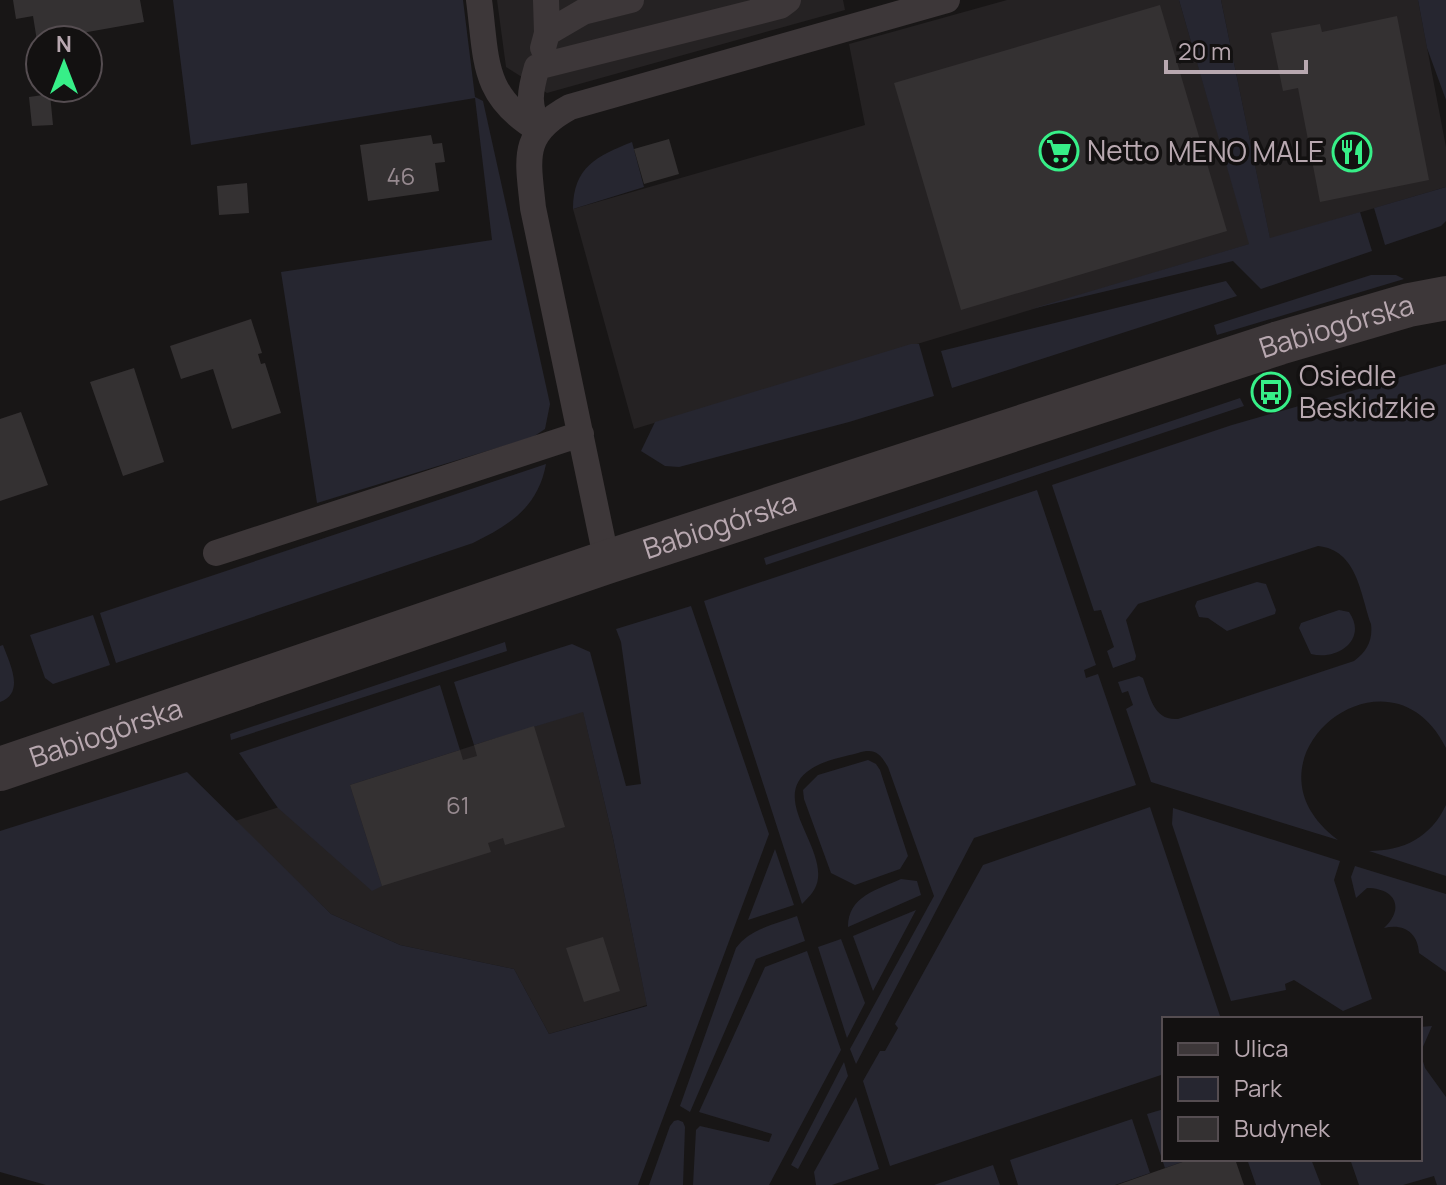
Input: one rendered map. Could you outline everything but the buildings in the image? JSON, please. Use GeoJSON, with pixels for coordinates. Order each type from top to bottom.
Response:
{"type":"FeatureCollection","features":[{"type":"Feature","properties":{"kind":"street","name":"Babiogórska"},"geometry":{"type":"LineString","coordinates":[[0,769],[607,562],[1279,343],[1409,305],[1446,298]]}},
{"type":"Feature","properties":{"kind":"lane"},"geometry":{"type":"LineString","coordinates":[[479,0],[489,72],[499,96],[515,116],[539,130]]}},
{"type":"Feature","properties":{"kind":"lane"},"geometry":{"type":"LineString","coordinates":[[539,130],[530,108],[530,89],[547,33],[546,0]]}},
{"type":"Feature","properties":{"kind":"lane"},"geometry":{"type":"LineString","coordinates":[[537,67],[780,6],[788,0]]}},
{"type":"Feature","properties":{"kind":"lane"},"geometry":{"type":"LineString","coordinates":[[607,562],[533,208],[529,169],[531,143],[551,117],[570,107],[947,0]]}},
{"type":"Feature","properties":{"kind":"lane"},"geometry":{"type":"LineString","coordinates":[[547,33],[605,4]]}},
{"type":"Feature","properties":{"kind":"lane"},"geometry":{"type":"LineString","coordinates":[[216,553],[581,434]]}},
{"type":"Feature","properties":{"kind":"shaded area"},"geometry":{"type":"Polygon","coordinates":[[[497,0],[843,0],[845,10],[547,93],[506,67],[497,0]]]}},
{"type":"Feature","properties":{"kind":"shaded area"},"geometry":{"type":"Polygon","coordinates":[[[1007,0],[1179,0],[1250,244],[634,429],[573,209],[865,125],[849,44],[1007,0]]]}},
{"type":"Feature","properties":{"kind":"shaded area"},"geometry":{"type":"Polygon","coordinates":[[[1221,0],[1418,0],[1446,147],[1446,187],[1270,239],[1221,0]]]}},
{"type":"Feature","properties":{"kind":"shaded area"},"geometry":{"type":"Polygon","coordinates":[[[583,711],[647,1005],[549,1034],[514,969],[400,945],[331,914],[235,821],[583,711]]]}},
{"type":"Feature","properties":{"kind":"green space"},"geometry":{"type":"Polygon","coordinates":[[[173,0],[463,0],[475,97],[483,101],[550,404],[545,429],[533,437],[317,503],[281,272],[492,240],[475,98],[191,145],[173,0]]]}},
{"type":"Feature","properties":{"kind":"green space"},"geometry":{"type":"Polygon","coordinates":[[[1179,0],[1221,0],[1270,238],[1360,212],[1372,251],[1261,289],[1233,261],[1031,309],[1249,244],[1179,0]]]}},
{"type":"Feature","properties":{"kind":"green space"},"geometry":{"type":"Polygon","coordinates":[[[1418,0],[1446,0],[1446,100],[1427,48],[1418,0]]]}},
{"type":"Feature","properties":{"kind":"green space"},"geometry":{"type":"Polygon","coordinates":[[[632,142],[644,187],[573,209],[577,183],[589,165],[608,152],[632,142]]]}},
{"type":"Feature","properties":{"kind":"green space"},"geometry":{"type":"Polygon","coordinates":[[[1446,187],[1446,221],[1441,226],[1385,245],[1374,208],[1446,187]]]}},
{"type":"Feature","properties":{"kind":"green space"},"geometry":{"type":"Polygon","coordinates":[[[1371,275],[1396,275],[1404,279],[1217,335],[1214,325],[1371,275]]]}},
{"type":"Feature","properties":{"kind":"green space"},"geometry":{"type":"Polygon","coordinates":[[[1226,281],[1237,296],[952,388],[941,351],[1226,281]]]}},
{"type":"Feature","properties":{"kind":"green space"},"geometry":{"type":"Polygon","coordinates":[[[919,344],[934,396],[679,467],[665,466],[641,451],[655,422],[919,344]]]}},
{"type":"Feature","properties":{"kind":"green space"},"geometry":{"type":"Polygon","coordinates":[[[1446,364],[1446,748],[1421,715],[1390,702],[1358,705],[1330,720],[1310,745],[1301,776],[1309,808],[1338,840],[1151,782],[1126,709],[1133,705],[1128,691],[1122,693],[1118,682],[1139,676],[1143,678],[1158,712],[1170,719],[1178,719],[1354,661],[1366,650],[1371,635],[1371,624],[1360,586],[1341,555],[1318,546],[1138,604],[1126,620],[1135,660],[1113,668],[1107,651],[1114,647],[1101,610],[1094,611],[1052,485],[1232,425],[1446,364]]]}},
{"type":"Feature","properties":{"kind":"green space"},"geometry":{"type":"Polygon","coordinates":[[[1240,398],[1244,406],[766,565],[764,558],[1240,398]]]}},
{"type":"Feature","properties":{"kind":"green space"},"geometry":{"type":"Polygon","coordinates":[[[546,464],[536,492],[520,513],[473,543],[116,663],[100,613],[546,464]]]}},
{"type":"Feature","properties":{"kind":"green space"},"geometry":{"type":"Polygon","coordinates":[[[1037,490],[1096,665],[1084,670],[1086,678],[1098,674],[1136,785],[974,838],[856,1064],[850,1049],[934,896],[888,767],[879,755],[868,751],[822,763],[799,780],[795,792],[796,806],[813,850],[818,878],[815,889],[802,904],[704,601],[1037,490]]]}},
{"type":"Feature","properties":{"kind":"green space"},"geometry":{"type":"Polygon","coordinates":[[[1257,582],[1266,584],[1275,614],[1227,631],[1208,618],[1199,617],[1195,606],[1197,601],[1257,582]]]}},
{"type":"Feature","properties":{"kind":"green space"},"geometry":{"type":"Polygon","coordinates":[[[691,606],[769,834],[638,1185],[46,1185],[0,1172],[0,831],[187,772],[331,914],[400,945],[514,969],[549,1034],[647,1006],[613,838],[583,712],[474,745],[454,682],[572,644],[590,652],[626,786],[641,784],[621,642],[616,629],[691,606]]]}},
{"type":"Feature","properties":{"kind":"green space"},"geometry":{"type":"Polygon","coordinates":[[[1339,610],[1349,612],[1354,622],[1352,639],[1340,651],[1311,654],[1299,628],[1301,623],[1339,610]]]}},
{"type":"Feature","properties":{"kind":"green space"},"geometry":{"type":"Polygon","coordinates":[[[93,615],[110,665],[53,684],[45,678],[30,635],[93,615]]]}},
{"type":"Feature","properties":{"kind":"green space"},"geometry":{"type":"Polygon","coordinates":[[[505,642],[507,651],[231,740],[230,734],[505,642]]]}},
{"type":"Feature","properties":{"kind":"green space"},"geometry":{"type":"Polygon","coordinates":[[[3,645],[12,668],[14,684],[8,698],[0,702],[0,646],[3,645]]]}},
{"type":"Feature","properties":{"kind":"green space"},"geometry":{"type":"Polygon","coordinates":[[[440,685],[460,750],[350,785],[382,886],[372,891],[278,808],[239,753],[440,685]]]}},
{"type":"Feature","properties":{"kind":"green space"},"geometry":{"type":"Polygon","coordinates":[[[868,760],[880,770],[908,856],[900,869],[855,885],[831,873],[803,790],[818,775],[868,760]]]}},
{"type":"Feature","properties":{"kind":"green space"},"geometry":{"type":"Polygon","coordinates":[[[1446,805],[1446,876],[1369,851],[1394,848],[1415,840],[1433,826],[1446,805]]]}},
{"type":"Feature","properties":{"kind":"green space"},"geometry":{"type":"Polygon","coordinates":[[[1150,807],[1220,1017],[1162,1017],[1162,1075],[890,1166],[863,1081],[898,1028],[895,1024],[983,865],[1150,807]]]}},
{"type":"Feature","properties":{"kind":"green space"},"geometry":{"type":"Polygon","coordinates":[[[1173,808],[1340,861],[1334,880],[1372,999],[1343,1011],[1294,980],[1285,984],[1286,990],[1231,1001],[1172,824],[1173,808]]]}},
{"type":"Feature","properties":{"kind":"green space"},"geometry":{"type":"Polygon","coordinates":[[[775,849],[794,905],[748,920],[775,849]]]}},
{"type":"Feature","properties":{"kind":"green space"},"geometry":{"type":"Polygon","coordinates":[[[1355,866],[1446,894],[1446,972],[1419,953],[1416,940],[1409,931],[1398,927],[1384,928],[1394,913],[1394,900],[1390,895],[1367,888],[1356,898],[1351,877],[1355,866]]]}},
{"type":"Feature","properties":{"kind":"green space"},"geometry":{"type":"Polygon","coordinates":[[[901,879],[917,881],[921,895],[848,927],[849,916],[858,901],[901,879]]]}},
{"type":"Feature","properties":{"kind":"green space"},"geometry":{"type":"Polygon","coordinates":[[[916,910],[873,991],[853,936],[916,910]]]}},
{"type":"Feature","properties":{"kind":"green space"},"geometry":{"type":"Polygon","coordinates":[[[797,916],[805,941],[756,959],[690,1112],[680,1106],[736,948],[755,932],[797,916]]]}},
{"type":"Feature","properties":{"kind":"green space"},"geometry":{"type":"Polygon","coordinates":[[[841,939],[865,1003],[847,1038],[818,947],[841,939]]]}},
{"type":"Feature","properties":{"kind":"green space"},"geometry":{"type":"Polygon","coordinates":[[[807,951],[841,1050],[769,1185],[693,1185],[696,1130],[700,1126],[769,1142],[772,1134],[699,1112],[765,967],[807,951]]]}},
{"type":"Feature","properties":{"kind":"green space"},"geometry":{"type":"Polygon","coordinates":[[[1432,1026],[1422,1049],[1422,1027],[1432,1026]]]}},
{"type":"Feature","properties":{"kind":"green space"},"geometry":{"type":"Polygon","coordinates":[[[1422,1058],[1425,1068],[1446,1097],[1446,1185],[1437,1185],[1434,1176],[1403,1185],[1359,1185],[1351,1161],[1422,1161],[1422,1058]]]}},
{"type":"Feature","properties":{"kind":"green space"},"geometry":{"type":"Polygon","coordinates":[[[844,1062],[848,1076],[798,1169],[791,1165],[844,1062]]]}},
{"type":"Feature","properties":{"kind":"green space"},"geometry":{"type":"Polygon","coordinates":[[[856,1097],[879,1169],[832,1185],[816,1185],[814,1172],[856,1097]]]}},
{"type":"Feature","properties":{"kind":"green space"},"geometry":{"type":"Polygon","coordinates":[[[1162,1110],[1162,1159],[1147,1114],[1162,1110]]]}},
{"type":"Feature","properties":{"kind":"green space"},"geometry":{"type":"Polygon","coordinates":[[[1132,1119],[1150,1173],[1115,1185],[1018,1185],[1010,1160],[1132,1119]]]}},
{"type":"Feature","properties":{"kind":"green space"},"geometry":{"type":"Polygon","coordinates":[[[678,1120],[685,1127],[683,1185],[649,1185],[670,1126],[678,1120]]]}},
{"type":"Feature","properties":{"kind":"green space"},"geometry":{"type":"Polygon","coordinates":[[[1163,1161],[1185,1161],[1165,1168],[1163,1161]]]}},
{"type":"Feature","properties":{"kind":"green space"},"geometry":{"type":"Polygon","coordinates":[[[1248,1161],[1312,1161],[1321,1185],[1256,1185],[1248,1161]]]}},
{"type":"Feature","properties":{"kind":"green space"},"geometry":{"type":"Polygon","coordinates":[[[993,1165],[1000,1185],[934,1185],[993,1165]]]}},
{"type":"Feature","properties":{"kind":"place","name":"Netto"},"geometry":{"type":"Point","coordinates":[1059,151]}},
{"type":"Feature","properties":{"kind":"place","name":"MENO MALE"},"geometry":{"type":"Point","coordinates":[1352,152]}},
{"type":"Feature","properties":{"kind":"place","name":"Osiedle Beskidzkie"},"geometry":{"type":"Point","coordinates":[1271,392]}}]}
